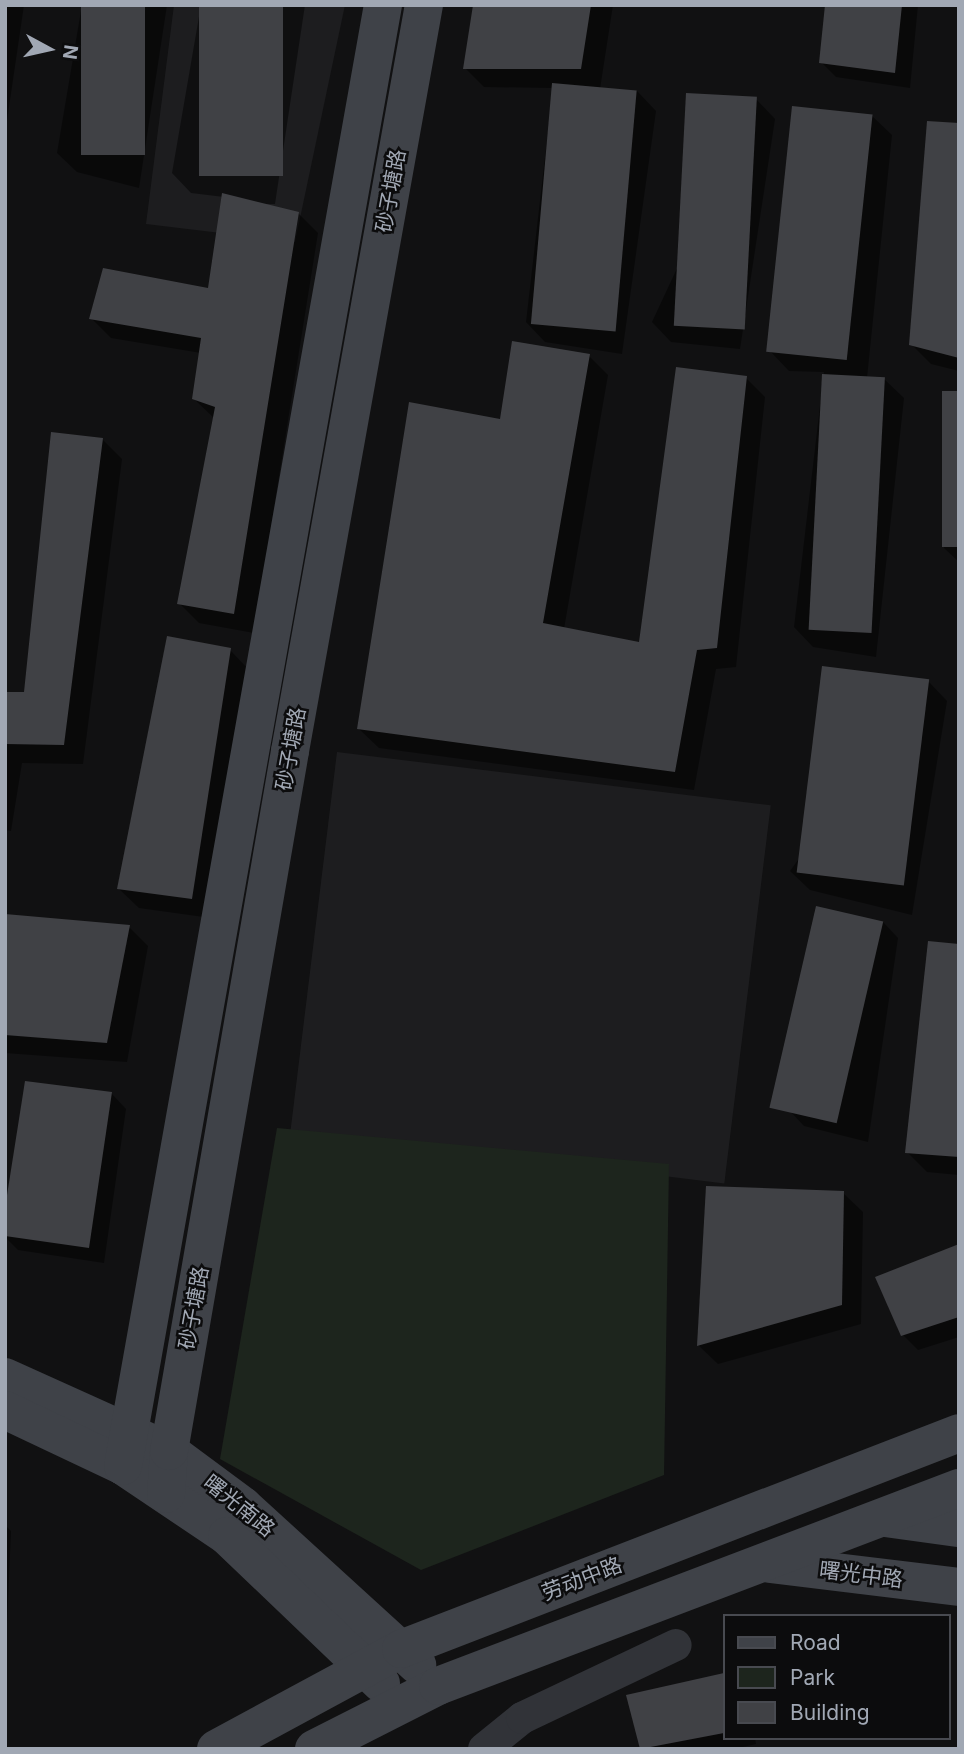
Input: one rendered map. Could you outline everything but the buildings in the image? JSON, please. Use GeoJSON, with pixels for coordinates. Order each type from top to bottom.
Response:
{"type":"FeatureCollection","features":[{"type":"Feature","properties":{"kind":"street","name":"砂子塘路"},"geometry":{"type":"LineString","coordinates":[[126,1451],[383,5]]}},
{"type":"Feature","properties":{"kind":"street","name":"砂子塘路"},"geometry":{"type":"LineString","coordinates":[[166,1494],[169,1451],[424,5]]}},
{"type":"Feature","properties":{"kind":"street","name":"曙光南路"},"geometry":{"type":"LineString","coordinates":[[5,1377],[126,1451],[166,1494],[227,1536],[400,1702]]}},
{"type":"Feature","properties":{"kind":"street","name":"曙光南路"},"geometry":{"type":"LineString","coordinates":[[5,1410],[126,1451],[169,1451],[243,1506],[438,1686]]}},
{"type":"Feature","properties":{"kind":"street","name":"劳动中路"},"geometry":{"type":"LineString","coordinates":[[216,1749],[365,1666],[401,1649],[959,1433]]}},
{"type":"Feature","properties":{"kind":"street"},"geometry":{"type":"LineString","coordinates":[[314,1749],[400,1702],[438,1686],[959,1488]]}},
{"type":"Feature","properties":{"kind":"street"},"geometry":{"type":"LineString","coordinates":[[783,1501],[959,1528]]}},
{"type":"Feature","properties":{"kind":"street","name":"曙光中路"},"geometry":{"type":"LineString","coordinates":[[764,1563],[959,1587]]}},
{"type":"Feature","properties":{"kind":"street"},"geometry":{"type":"LineString","coordinates":[[484,1749],[522,1718],[677,1644]]}},
{"type":"Feature","properties":{"kind":"shaded area"},"geometry":{"type":"Polygon","coordinates":[[[174,5],[345,5],[295,242],[146,224],[174,5]]]}},
{"type":"Feature","properties":{"kind":"shaded area"},"geometry":{"type":"Polygon","coordinates":[[[337,752],[771,805],[724,1183],[291,1130],[337,752]]]}},
{"type":"Feature","properties":{"kind":"green space"},"geometry":{"type":"Polygon","coordinates":[[[277,1128],[669,1164],[664,1475],[421,1570],[220,1459],[277,1128]]]}}]}
